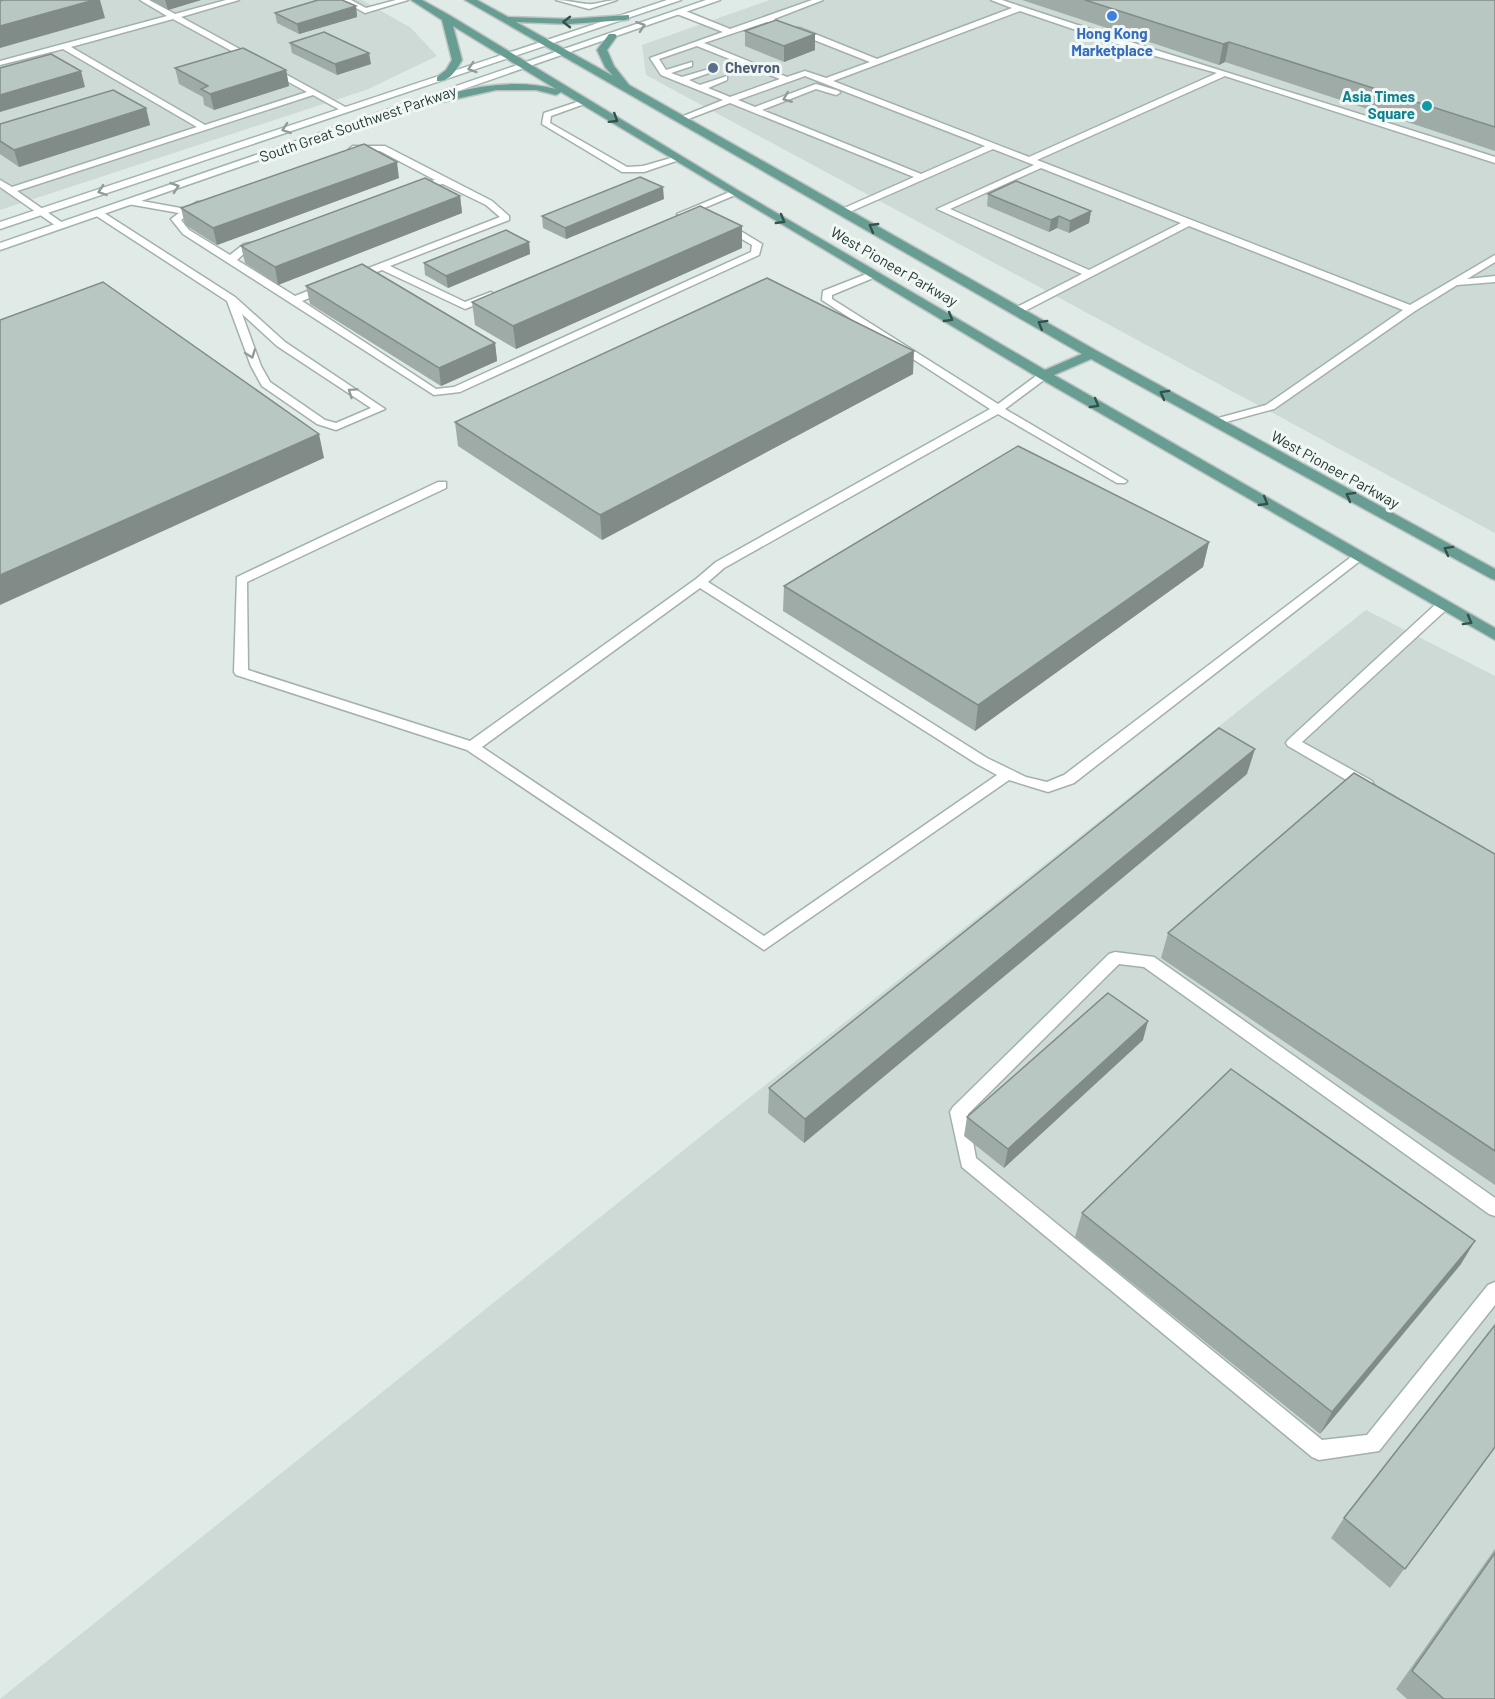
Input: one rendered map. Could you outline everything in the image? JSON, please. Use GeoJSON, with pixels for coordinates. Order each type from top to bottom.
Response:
{"type":"FeatureCollection","features":[{"type":"Feature","properties":{"kind":"main road","name":"West Pioneer Parkway"},"geometry":{"type":"LineString","coordinates":[[416,0],[678,159],[1044,375],[1495,635]]}},
{"type":"Feature","properties":{"kind":"main road","name":"West Pioneer Parkway"},"geometry":{"type":"LineString","coordinates":[[470,0],[1019,310],[1092,354],[1495,575]]}},
{"type":"Feature","properties":{"kind":"main road","name":"South Great Southwest Parkway"},"geometry":{"type":"LineString","coordinates":[[0,247],[715,0]]}},
{"type":"Feature","properties":{"kind":"main road","name":"South Great Southwest Parkway"},"geometry":{"type":"LineString","coordinates":[[0,225],[672,1]]}},
{"type":"Feature","properties":{"kind":"main road"},"geometry":{"type":"LineString","coordinates":[[440,79],[450,72],[457,60],[446,17]]}},
{"type":"Feature","properties":{"kind":"main road"},"geometry":{"type":"LineString","coordinates":[[503,18],[544,22],[590,22],[626,17]]}},
{"type":"Feature","properties":{"kind":"main road"},"geometry":{"type":"LineString","coordinates":[[612,36],[602,50],[610,67],[632,93]]}},
{"type":"Feature","properties":{"kind":"main road"},"geometry":{"type":"LineString","coordinates":[[397,111],[484,88],[503,86],[537,85],[586,102]]}},
{"type":"Feature","properties":{"kind":"main road"},"geometry":{"type":"LineString","coordinates":[[1044,375],[1092,354]]}},
{"type":"Feature","properties":{"kind":"lane"},"geometry":{"type":"LineString","coordinates":[[144,0],[345,109]]}},
{"type":"Feature","properties":{"kind":"lane"},"geometry":{"type":"LineString","coordinates":[[0,63],[235,0]]}},
{"type":"Feature","properties":{"kind":"lane"},"geometry":{"type":"LineString","coordinates":[[346,0],[365,11],[404,0]]}},
{"type":"Feature","properties":{"kind":"lane"},"geometry":{"type":"LineString","coordinates":[[560,0],[589,7],[613,0]]}},
{"type":"Feature","properties":{"kind":"lane"},"geometry":{"type":"LineString","coordinates":[[819,0],[654,58],[664,73],[921,177]]}},
{"type":"Feature","properties":{"kind":"lane"},"geometry":{"type":"LineString","coordinates":[[995,0],[1172,59],[1225,73],[1495,160]]}},
{"type":"Feature","properties":{"kind":"lane"},"geometry":{"type":"LineString","coordinates":[[826,81],[1020,8]]}},
{"type":"Feature","properties":{"kind":"lane"},"geometry":{"type":"LineString","coordinates":[[680,12],[730,32]]}},
{"type":"Feature","properties":{"kind":"lane"},"geometry":{"type":"LineString","coordinates":[[767,19],[878,62]]}},
{"type":"Feature","properties":{"kind":"lane"},"geometry":{"type":"LineString","coordinates":[[697,43],[786,79]]}},
{"type":"Feature","properties":{"kind":"lane"},"geometry":{"type":"LineString","coordinates":[[64,46],[204,128]]}},
{"type":"Feature","properties":{"kind":"lane"},"geometry":{"type":"LineString","coordinates":[[705,58],[721,53]]}},
{"type":"Feature","properties":{"kind":"lane"},"geometry":{"type":"LineString","coordinates":[[722,65],[738,60]]}},
{"type":"Feature","properties":{"kind":"lane"},"geometry":{"type":"LineString","coordinates":[[664,73],[689,64]]}},
{"type":"Feature","properties":{"kind":"lane"},"geometry":{"type":"LineString","coordinates":[[739,72],[754,66]]}},
{"type":"Feature","properties":{"kind":"lane"},"geometry":{"type":"LineString","coordinates":[[682,80],[706,71]]}},
{"type":"Feature","properties":{"kind":"lane"},"geometry":{"type":"LineString","coordinates":[[680,119],[805,73],[1411,309]]}},
{"type":"Feature","properties":{"kind":"lane"},"geometry":{"type":"LineString","coordinates":[[1029,160],[1225,73]]}},
{"type":"Feature","properties":{"kind":"lane"},"geometry":{"type":"LineString","coordinates":[[700,88],[724,78]]}},
{"type":"Feature","properties":{"kind":"lane"},"geometry":{"type":"LineString","coordinates":[[755,110],[816,86],[890,113],[900,109]]}},
{"type":"Feature","properties":{"kind":"lane"},"geometry":{"type":"LineString","coordinates":[[4,188],[315,92]]}},
{"type":"Feature","properties":{"kind":"lane"},"geometry":{"type":"LineString","coordinates":[[586,102],[547,115],[546,124],[624,170],[644,170],[678,159]]}},
{"type":"Feature","properties":{"kind":"lane"},"geometry":{"type":"LineString","coordinates":[[845,211],[992,146]]}},
{"type":"Feature","properties":{"kind":"lane"},"geometry":{"type":"LineString","coordinates":[[294,300],[506,218],[489,203],[382,148],[351,149],[340,153]]}},
{"type":"Feature","properties":{"kind":"lane"},"geometry":{"type":"LineString","coordinates":[[1041,165],[942,208],[1090,274]]}},
{"type":"Feature","properties":{"kind":"lane"},"geometry":{"type":"LineString","coordinates":[[407,190],[444,181]]}},
{"type":"Feature","properties":{"kind":"lane"},"geometry":{"type":"LineString","coordinates":[[4,188],[62,226]]}},
{"type":"Feature","properties":{"kind":"lane"},"geometry":{"type":"LineString","coordinates":[[674,218],[735,193]]}},
{"type":"Feature","properties":{"kind":"lane"},"geometry":{"type":"LineString","coordinates":[[210,200],[176,219],[186,232],[434,392],[456,390],[756,253],[758,244],[716,220]]}},
{"type":"Feature","properties":{"kind":"lane"},"geometry":{"type":"LineString","coordinates":[[131,202],[187,212]]}},
{"type":"Feature","properties":{"kind":"lane"},"geometry":{"type":"LineString","coordinates":[[696,208],[706,214]]}},
{"type":"Feature","properties":{"kind":"lane"},"geometry":{"type":"LineString","coordinates":[[98,213],[231,299],[281,344],[379,409],[336,427],[321,422],[266,384],[256,366],[231,299]]}},
{"type":"Feature","properties":{"kind":"lane"},"geometry":{"type":"LineString","coordinates":[[1019,310],[1189,222]]}},
{"type":"Feature","properties":{"kind":"lane"},"geometry":{"type":"LineString","coordinates":[[231,260],[247,246],[268,239]]}},
{"type":"Feature","properties":{"kind":"lane"},"geometry":{"type":"LineString","coordinates":[[1215,422],[1270,407],[1411,309],[1495,258]]}},
{"type":"Feature","properties":{"kind":"lane"},"geometry":{"type":"LineString","coordinates":[[382,266],[465,306],[498,292]]}},
{"type":"Feature","properties":{"kind":"lane"},"geometry":{"type":"LineString","coordinates":[[874,274],[827,292],[827,300],[998,409],[1121,481]]}},
{"type":"Feature","properties":{"kind":"lane"},"geometry":{"type":"LineString","coordinates":[[1453,284],[1495,279]]}},
{"type":"Feature","properties":{"kind":"lane"},"geometry":{"type":"LineString","coordinates":[[471,747],[700,582],[720,565],[998,409],[1044,375]]}},
{"type":"Feature","properties":{"kind":"lane"},"geometry":{"type":"LineString","coordinates":[[442,485],[241,580],[241,672],[471,747],[764,944],[1008,774]]}},
{"type":"Feature","properties":{"kind":"lane"},"geometry":{"type":"LineString","coordinates":[[700,582],[982,761],[1022,782],[1048,787],[1069,778],[1359,556]]}},
{"type":"Feature","properties":{"kind":"lane"},"geometry":{"type":"LineString","coordinates":[[1384,795],[1293,743],[1442,606]]}},
{"type":"Feature","properties":{"kind":"lane"},"geometry":{"type":"LineString","coordinates":[[1495,1208],[1148,961],[1115,958],[959,1112],[968,1162],[1319,1450],[1372,1444],[1495,1291]]}},
{"type":"Feature","properties":{"kind":"shaded area"},"geometry":{"type":"Polygon","coordinates":[[[0,0],[362,0],[411,28],[437,56],[366,90],[0,210],[0,0]]]}},
{"type":"Feature","properties":{"kind":"shaded area"},"geometry":{"type":"Polygon","coordinates":[[[770,0],[1495,0],[1495,533],[646,75],[642,45],[770,0]]]}},
{"type":"Feature","properties":{"kind":"shaded area"},"geometry":{"type":"Polygon","coordinates":[[[1366,610],[1495,676],[1495,1699],[0,1699],[710,1129],[1366,610]]]}},
{"type":"Feature","properties":{"kind":"building"},"geometry":{"type":"Polygon","coordinates":[[[94,0],[0,26],[0,1],[94,0]]]}},
{"type":"Feature","properties":{"kind":"building"},"geometry":{"type":"Polygon","coordinates":[[[318,0],[342,0],[356,6],[297,24],[275,13],[318,0]]]}},
{"type":"Feature","properties":{"kind":"building","name":"Asia Times Square"},"geometry":{"type":"Polygon","coordinates":[[[1085,0],[1495,0],[1495,127],[1229,42],[1223,44],[1085,0]]]}},
{"type":"Feature","properties":{"kind":"building"},"geometry":{"type":"Polygon","coordinates":[[[776,20],[815,34],[784,46],[745,31],[776,20]]]}},
{"type":"Feature","properties":{"kind":"building"},"geometry":{"type":"Polygon","coordinates":[[[324,32],[369,53],[335,64],[290,43],[324,32]]]}},
{"type":"Feature","properties":{"kind":"building"},"geometry":{"type":"Polygon","coordinates":[[[243,48],[286,70],[210,94],[201,89],[208,86],[175,68],[243,48]]]}},
{"type":"Feature","properties":{"kind":"building"},"geometry":{"type":"Polygon","coordinates":[[[51,54],[81,71],[0,95],[0,68],[51,54]]]}},
{"type":"Feature","properties":{"kind":"building"},"geometry":{"type":"Polygon","coordinates":[[[113,90],[146,108],[14,150],[0,141],[0,124],[113,90]]]}},
{"type":"Feature","properties":{"kind":"building"},"geometry":{"type":"Polygon","coordinates":[[[364,144],[397,162],[213,228],[181,208],[364,144]]]}},
{"type":"Feature","properties":{"kind":"building"},"geometry":{"type":"Polygon","coordinates":[[[640,177],[663,187],[565,228],[542,216],[640,177]]]}},
{"type":"Feature","properties":{"kind":"building"},"geometry":{"type":"Polygon","coordinates":[[[425,178],[460,196],[275,267],[241,246],[425,178]]]}},
{"type":"Feature","properties":{"kind":"building"},"geometry":{"type":"Polygon","coordinates":[[[1016,181],[1091,211],[1070,221],[1059,216],[1051,220],[988,194],[1016,181]]]}},
{"type":"Feature","properties":{"kind":"building"},"geometry":{"type":"Polygon","coordinates":[[[700,206],[742,226],[513,326],[472,302],[700,206]]]}},
{"type":"Feature","properties":{"kind":"building"},"geometry":{"type":"Polygon","coordinates":[[[506,230],[529,242],[446,276],[424,263],[506,230]]]}},
{"type":"Feature","properties":{"kind":"building"},"geometry":{"type":"Polygon","coordinates":[[[362,264],[495,343],[439,368],[306,286],[362,264]]]}},
{"type":"Feature","properties":{"kind":"building"},"geometry":{"type":"Polygon","coordinates":[[[767,278],[914,351],[600,515],[455,422],[767,278]]]}},
{"type":"Feature","properties":{"kind":"building"},"geometry":{"type":"Polygon","coordinates":[[[103,282],[319,434],[0,575],[0,320],[103,282]]]}},
{"type":"Feature","properties":{"kind":"building"},"geometry":{"type":"Polygon","coordinates":[[[1018,446],[1209,542],[978,705],[784,586],[1018,446]]]}},
{"type":"Feature","properties":{"kind":"building"},"geometry":{"type":"Polygon","coordinates":[[[1219,728],[1255,749],[805,1119],[769,1088],[1219,728]]]}},
{"type":"Feature","properties":{"kind":"building"},"geometry":{"type":"Polygon","coordinates":[[[1354,773],[1495,854],[1495,1151],[1168,933],[1354,773]]]}},
{"type":"Feature","properties":{"kind":"building"},"geometry":{"type":"Polygon","coordinates":[[[1108,993],[1148,1021],[1008,1149],[967,1117],[1108,993]]]}},
{"type":"Feature","properties":{"kind":"building"},"geometry":{"type":"Polygon","coordinates":[[[1231,1069],[1475,1241],[1332,1412],[1082,1213],[1231,1069]]]}},
{"type":"Feature","properties":{"kind":"building"},"geometry":{"type":"Polygon","coordinates":[[[1495,1325],[1495,1447],[1405,1569],[1344,1518],[1495,1325]]]}},
{"type":"Feature","properties":{"kind":"building"},"geometry":{"type":"Polygon","coordinates":[[[1495,1553],[1495,1699],[1444,1699],[1412,1671],[1495,1553]]]}},
{"type":"Feature","properties":{"kind":"place","name":"Hong Kong Marketplace"},"geometry":{"type":"Point","coordinates":[1112,16]}},
{"type":"Feature","properties":{"kind":"place","name":"Chevron"},"geometry":{"type":"Point","coordinates":[713,68]}},
{"type":"Feature","properties":{"kind":"place","name":"Asia Times Square"},"geometry":{"type":"Point","coordinates":[1427,106]}}]}
